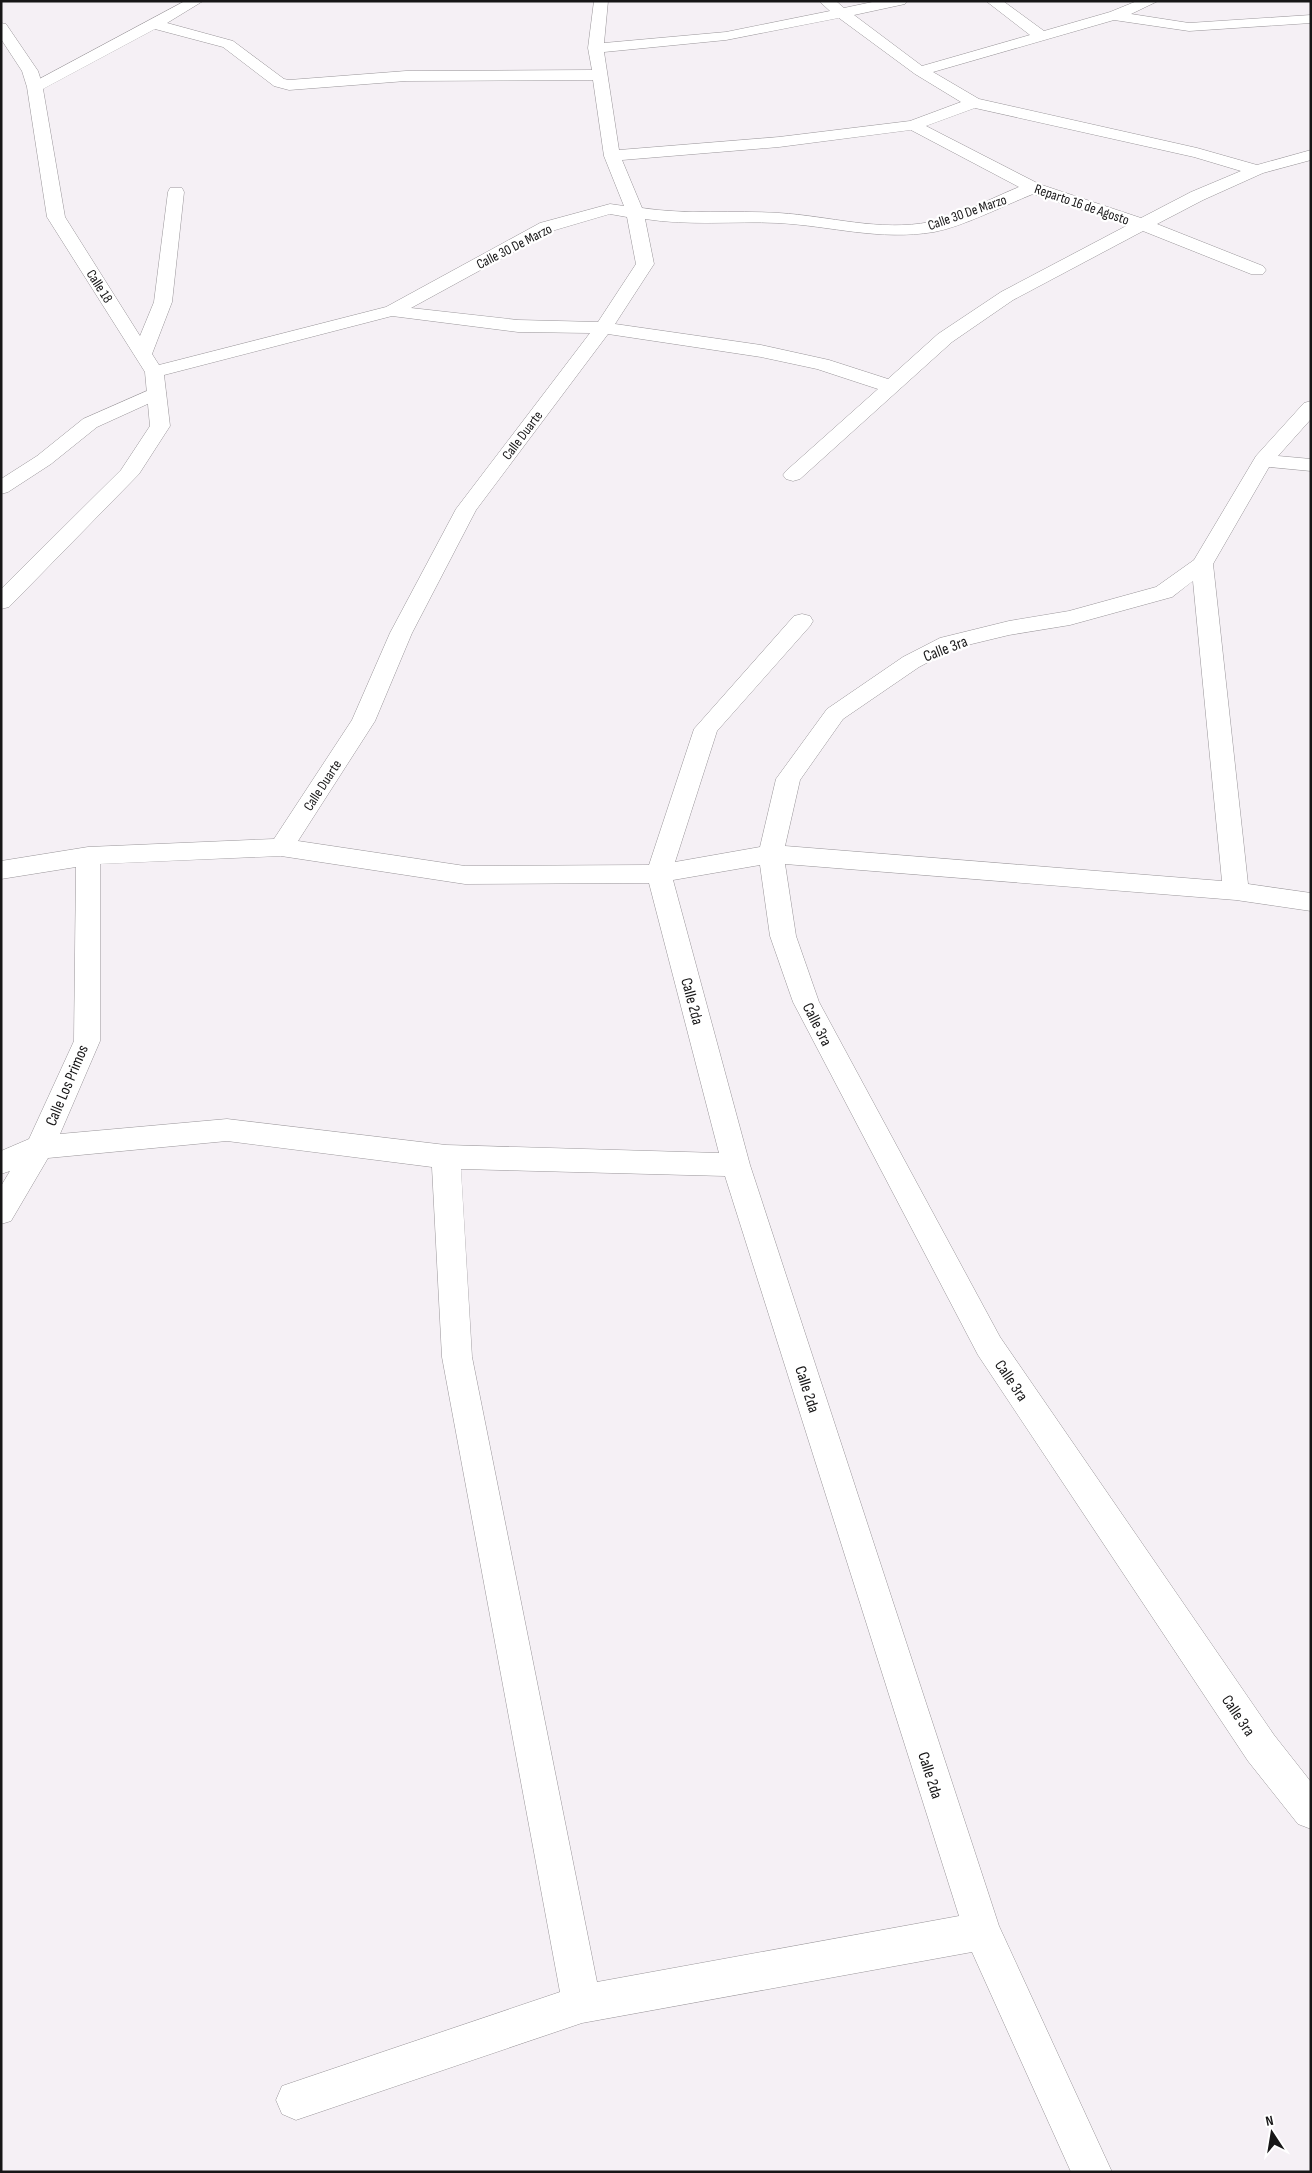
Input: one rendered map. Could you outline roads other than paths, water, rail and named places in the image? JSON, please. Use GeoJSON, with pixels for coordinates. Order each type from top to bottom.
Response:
{"type":"FeatureCollection","features":[{"type":"Feature","properties":{"kind":"street"},"geometry":{"type":"LineString","coordinates":[[35,88],[196,1]]}},
{"type":"Feature","properties":{"kind":"street","name":"Calle Duarte"},"geometry":{"type":"LineString","coordinates":[[281,847],[363,721],[401,633],[466,509],[604,328],[644,264],[635,213],[612,156],[596,48],[601,1]]}},
{"type":"Feature","properties":{"kind":"street"},"geometry":{"type":"LineString","coordinates":[[826,1],[920,71],[974,103],[1197,153],[1257,170]]}},
{"type":"Feature","properties":{"kind":"street"},"geometry":{"type":"LineString","coordinates":[[596,48],[726,36],[900,1]]}},
{"type":"Feature","properties":{"kind":"street"},"geometry":{"type":"LineString","coordinates":[[993,1],[1041,36]]}},
{"type":"Feature","properties":{"kind":"street"},"geometry":{"type":"LineString","coordinates":[[920,71],[1115,15],[1151,1]]}},
{"type":"Feature","properties":{"kind":"street"},"geometry":{"type":"LineString","coordinates":[[1115,15],[1189,26],[1311,19]]}},
{"type":"Feature","properties":{"kind":"street"},"geometry":{"type":"LineString","coordinates":[[155,24],[228,44],[279,83],[289,85],[406,76],[599,75]]}},
{"type":"Feature","properties":{"kind":"street","name":"Calle 18"},"geometry":{"type":"LineString","coordinates":[[1,28],[30,71],[35,88],[56,217],[154,372],[160,426],[129,474],[1,602]]}},
{"type":"Feature","properties":{"kind":"street"},"geometry":{"type":"LineString","coordinates":[[612,156],[779,142],[913,125],[974,103]]}},
{"type":"Feature","properties":{"kind":"street","name":"Reparto 16 de Agosto"},"geometry":{"type":"LineString","coordinates":[[913,125],[1033,188],[1141,224],[1257,270]]}},
{"type":"Feature","properties":{"kind":"street"},"geometry":{"type":"LineString","coordinates":[[793,475],[945,338],[1008,296],[1141,224],[1257,170],[1311,155]]}},
{"type":"Feature","properties":{"kind":"street","name":"Calle 30 De Marzo"},"geometry":{"type":"LineString","coordinates":[[154,372],[392,312],[546,227],[579,216],[610,209],[672,218],[726,216],[781,218],[903,231],[936,226],[1033,188]]}},
{"type":"Feature","properties":{"kind":"street"},"geometry":{"type":"LineString","coordinates":[[143,353],[163,302],[176,192]]}},
{"type":"Feature","properties":{"kind":"street"},"geometry":{"type":"LineString","coordinates":[[392,312],[518,326],[604,328],[761,351],[822,364],[892,387]]}},
{"type":"Feature","properties":{"kind":"street"},"geometry":{"type":"LineString","coordinates":[[1,488],[44,460],[90,423],[156,393]]}},
{"type":"Feature","properties":{"kind":"street","name":"Calle 3ra"},"geometry":{"type":"LineString","coordinates":[[1311,407],[1263,460],[1202,564],[1164,592],[1070,618],[1009,628],[948,643],[910,662],[835,714],[788,779],[771,854],[783,936],[806,1002],[989,1346],[1261,1748],[1311,1812]]}},
{"type":"Feature","properties":{"kind":"street"},"geometry":{"type":"LineString","coordinates":[[1263,460],[1311,465]]}},
{"type":"Feature","properties":{"kind":"street"},"geometry":{"type":"LineString","coordinates":[[1202,564],[1236,891]]}},
{"type":"Feature","properties":{"kind":"street"},"geometry":{"type":"LineString","coordinates":[[659,874],[706,729],[802,621]]}},
{"type":"Feature","properties":{"kind":"street"},"geometry":{"type":"LineString","coordinates":[[1,870],[88,856],[281,847],[465,875],[659,874],[771,854],[1236,891],[1311,902]]}},
{"type":"Feature","properties":{"kind":"street","name":"Calle Los Primos"},"geometry":{"type":"LineString","coordinates":[[1,1212],[40,1147],[86,1041],[88,856]]}},
{"type":"Feature","properties":{"kind":"street","name":"Calle 2da"},"geometry":{"type":"LineString","coordinates":[[659,874],[736,1165],[982,1932],[1092,2172]]}},
{"type":"Feature","properties":{"kind":"street"},"geometry":{"type":"LineString","coordinates":[[1,1163],[40,1147],[227,1130],[446,1157],[736,1165]]}},
{"type":"Feature","properties":{"kind":"street"},"geometry":{"type":"LineString","coordinates":[[446,1157],[457,1357],[582,2004]]}},
{"type":"Feature","properties":{"kind":"street"},"geometry":{"type":"LineString","coordinates":[[296,2100],[582,2004],[982,1932]]}}]}
